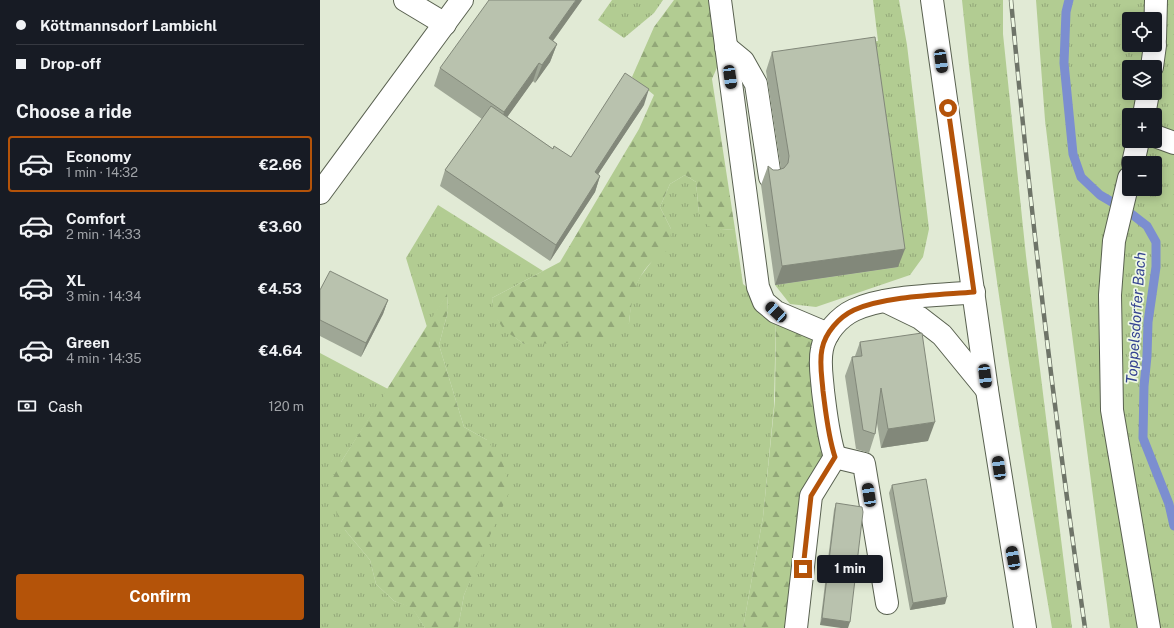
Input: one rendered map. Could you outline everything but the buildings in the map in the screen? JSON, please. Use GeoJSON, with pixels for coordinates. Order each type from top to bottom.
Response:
{"type":"FeatureCollection","features":[{"type":"Feature","properties":{"kind":"main road"},"geometry":{"type":"LineString","coordinates":[[405,0],[445,24]]}},
{"type":"Feature","properties":{"kind":"main road"},"geometry":{"type":"LineString","coordinates":[[320,192],[462,0]]}},
{"type":"Feature","properties":{"kind":"main road"},"geometry":{"type":"LineString","coordinates":[[720,0],[758,287],[764,302],[776,312],[828,334]]}},
{"type":"Feature","properties":{"kind":"main road"},"geometry":{"type":"LineString","coordinates":[[932,0],[987,390],[1025,628]]}},
{"type":"Feature","properties":{"kind":"main road"},"geometry":{"type":"LineString","coordinates":[[1156,0],[1156,12]]}},
{"type":"Feature","properties":{"kind":"main road"},"geometry":{"type":"LineString","coordinates":[[726,47],[743,61],[756,84],[770,177]]}},
{"type":"Feature","properties":{"kind":"main road"},"geometry":{"type":"LineString","coordinates":[[1162,139],[1174,143]]}},
{"type":"Feature","properties":{"kind":"main road"},"geometry":{"type":"LineString","coordinates":[[1125,196],[1114,241],[1110,295],[1112,410],[1149,628]]}},
{"type":"Feature","properties":{"kind":"main road"},"geometry":{"type":"LineString","coordinates":[[835,457],[830,442],[820,366],[822,348],[828,334],[839,321],[854,310],[885,301],[974,292]]}},
{"type":"Feature","properties":{"kind":"main road"},"geometry":{"type":"LineString","coordinates":[[885,301],[920,318],[942,335],[987,390]]}},
{"type":"Feature","properties":{"kind":"main road"},"geometry":{"type":"LineString","coordinates":[[835,457],[864,464],[887,603]]}},
{"type":"Feature","properties":{"kind":"main road"},"geometry":{"type":"LineString","coordinates":[[796,628],[811,496],[835,457]]}},
{"type":"Feature","properties":{"kind":"green space"},"geometry":{"type":"Polygon","coordinates":[[[612,0],[663,0],[654,13],[624,38],[598,20],[612,0]]]}},
{"type":"Feature","properties":{"kind":"green space"},"geometry":{"type":"Polygon","coordinates":[[[674,0],[720,0],[726,47],[712,79],[735,229],[721,230],[708,226],[699,213],[696,182],[685,175],[670,184],[660,207],[671,229],[670,249],[651,263],[639,280],[635,289],[629,323],[611,337],[566,343],[524,344],[504,330],[494,314],[492,298],[560,262],[639,129],[654,95],[632,77],[654,27],[674,0]]]}},
{"type":"Feature","properties":{"kind":"green space"},"geometry":{"type":"Polygon","coordinates":[[[873,0],[899,0],[907,45],[929,229],[923,257],[910,275],[816,307],[790,304],[775,285],[898,267],[857,44],[878,41],[873,0]]]}},
{"type":"Feature","properties":{"kind":"green space"},"geometry":{"type":"Polygon","coordinates":[[[962,0],[1003,0],[1003,34],[1026,256],[1072,628],[1052,628],[990,236],[970,79],[962,0]]]}},
{"type":"Feature","properties":{"kind":"green space"},"geometry":{"type":"Polygon","coordinates":[[[1036,0],[1174,0],[1174,628],[1110,628],[1045,120],[1036,0]]]}},
{"type":"Feature","properties":{"kind":"green space"},"geometry":{"type":"Polygon","coordinates":[[[685,175],[696,182],[699,213],[721,230],[735,229],[743,284],[776,312],[774,406],[763,517],[743,628],[458,628],[464,595],[482,551],[487,440],[464,427],[439,345],[448,311],[447,295],[427,327],[406,258],[438,205],[543,271],[492,298],[498,320],[506,330],[524,344],[629,323],[632,294],[640,277],[655,257],[671,229],[660,207],[670,184],[685,175]]]}},
{"type":"Feature","properties":{"kind":"green space"},"geometry":{"type":"Polygon","coordinates":[[[447,294],[448,311],[439,345],[464,427],[487,440],[503,463],[510,490],[464,595],[458,628],[425,628],[412,608],[394,601],[376,584],[370,560],[345,530],[326,491],[341,462],[447,294]]]}},
{"type":"Feature","properties":{"kind":"green space"},"geometry":{"type":"Polygon","coordinates":[[[776,312],[828,334],[830,442],[811,496],[796,628],[743,628],[763,517],[775,400],[776,312]]]}},
{"type":"Feature","properties":{"kind":"green space"},"geometry":{"type":"Polygon","coordinates":[[[320,353],[388,389],[341,462],[345,530],[370,560],[376,584],[394,601],[412,607],[425,628],[320,628],[320,353]]]}},
{"type":"Feature","properties":{"kind":"waterway","name":"Toppelsdorfer Bach"},"geometry":{"type":"LineString","coordinates":[[1069,0],[1066,12],[1064,63],[1073,154],[1081,177],[1100,195],[1129,212],[1147,226],[1156,242],[1156,267],[1148,322],[1144,386],[1143,438],[1169,504],[1174,526]]}},
{"type":"Feature","properties":{"kind":"railway"},"geometry":{"type":"LineString","coordinates":[[1011,0],[1026,157],[1044,314],[1063,471],[1085,628]]}},
{"type":"Feature","properties":{"kind":"route"},"geometry":{"type":"LineString","coordinates":[[803,569],[811,496],[835,457],[830,442],[820,366],[822,348],[828,334],[839,321],[854,310],[885,301],[974,292],[948,108]]}}]}
